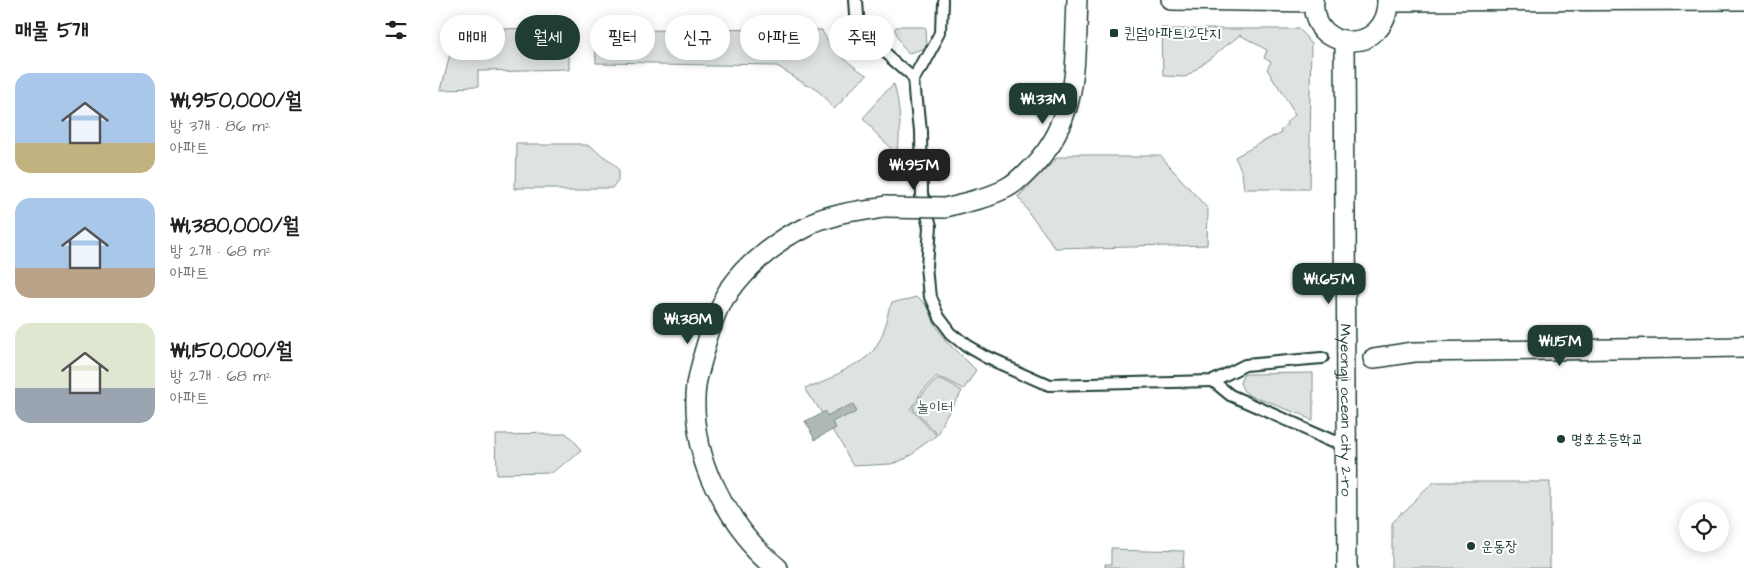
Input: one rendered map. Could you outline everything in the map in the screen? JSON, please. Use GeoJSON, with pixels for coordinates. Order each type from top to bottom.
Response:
{"type":"FeatureCollection","features":[{"type":"Feature","properties":{"kind":"street"},"geometry":{"type":"LineString","coordinates":[[777,568],[737,528],[710,476],[699,443],[696,385],[701,359],[717,313],[729,291],[745,271],[767,252],[811,224],[838,215],[884,207],[944,208],[981,199],[1008,189],[1026,174],[1057,135],[1068,110],[1073,82],[1077,0]]}},
{"type":"Feature","properties":{"kind":"street"},"geometry":{"type":"LineString","coordinates":[[1172,0],[1314,1],[1316,19],[1323,30],[1334,38],[1356,42],[1367,39],[1375,34],[1383,25],[1389,14],[1390,1],[1744,0]]}},
{"type":"Feature","properties":{"kind":"street","name":"Myeongji ocean city 2-ro"},"geometry":{"type":"LineString","coordinates":[[1345,41],[1347,568]]}},
{"type":"Feature","properties":{"kind":"street"},"geometry":{"type":"LineString","coordinates":[[1374,358],[1414,352],[1744,347]]}},
{"type":"Feature","properties":{"kind":"lane"},"geometry":{"type":"LineString","coordinates":[[855,0],[857,29],[915,80]]}},
{"type":"Feature","properties":{"kind":"lane"},"geometry":{"type":"LineString","coordinates":[[942,0],[941,32],[915,80],[920,130],[921,194],[930,228],[927,267],[930,297],[939,317],[951,333],[967,346],[986,357],[1049,385],[1213,381],[1245,365],[1321,358]]}},
{"type":"Feature","properties":{"kind":"lane"},"geometry":{"type":"LineString","coordinates":[[1213,381],[1230,395],[1347,446]]}},
{"type":"Feature","properties":{"kind":"green space"},"geometry":{"type":"Polygon","coordinates":[[[895,27],[925,27],[926,49],[911,54],[895,36],[895,27]]]}},
{"type":"Feature","properties":{"kind":"green space"},"geometry":{"type":"Polygon","coordinates":[[[655,29],[665,29],[665,60],[730,60],[730,30],[740,30],[740,60],[819,60],[819,30],[822,30],[829,42],[829,60],[845,60],[866,76],[835,107],[818,91],[777,66],[596,63],[596,60],[655,60],[655,29]]]}},
{"type":"Feature","properties":{"kind":"green space"},"geometry":{"type":"Polygon","coordinates":[[[1162,29],[1298,29],[1312,43],[1309,189],[1244,189],[1242,172],[1235,157],[1281,132],[1280,130],[1296,114],[1267,69],[1271,62],[1264,58],[1267,50],[1240,35],[1186,77],[1163,76],[1162,29]]]}},
{"type":"Feature","properties":{"kind":"green space"},"geometry":{"type":"Polygon","coordinates":[[[505,30],[515,30],[515,60],[570,60],[570,69],[478,71],[478,88],[441,89],[448,60],[505,60],[505,30]]]}},
{"type":"Feature","properties":{"kind":"green space"},"geometry":{"type":"Polygon","coordinates":[[[893,85],[899,120],[898,156],[862,119],[893,85]]]}},
{"type":"Feature","properties":{"kind":"green space"},"geometry":{"type":"Polygon","coordinates":[[[516,144],[590,144],[619,171],[619,181],[613,189],[515,189],[516,144]]]}},
{"type":"Feature","properties":{"kind":"green space"},"geometry":{"type":"Polygon","coordinates":[[[1058,156],[1160,156],[1208,209],[1207,245],[1056,249],[1018,197],[1058,156]]]}},
{"type":"Feature","properties":{"kind":"green space"},"geometry":{"type":"Polygon","coordinates":[[[917,296],[926,305],[935,326],[976,370],[963,389],[938,376],[909,408],[937,435],[906,457],[892,464],[854,466],[805,388],[830,378],[862,361],[877,346],[892,303],[917,296]]]}},
{"type":"Feature","properties":{"kind":"green space"},"geometry":{"type":"Polygon","coordinates":[[[1313,373],[1313,419],[1249,395],[1243,390],[1240,383],[1243,375],[1247,374],[1313,373]]]}},
{"type":"Feature","properties":{"kind":"green space","name":"놀이터"},"geometry":{"type":"Polygon","coordinates":[[[939,378],[962,391],[938,434],[911,408],[939,378]]]}},
{"type":"Feature","properties":{"kind":"green space"},"geometry":{"type":"Polygon","coordinates":[[[565,433],[581,451],[555,473],[497,474],[496,434],[565,433]]]}},
{"type":"Feature","properties":{"kind":"green space","name":"운동장"},"geometry":{"type":"Polygon","coordinates":[[[1434,482],[1550,482],[1550,568],[1391,568],[1391,523],[1434,482]]]}},
{"type":"Feature","properties":{"kind":"green space"},"geometry":{"type":"Polygon","coordinates":[[[1111,549],[1184,551],[1183,568],[1104,568],[1104,565],[1111,565],[1111,549]]]}},
{"type":"Feature","properties":{"kind":"shaded area"},"geometry":{"type":"Polygon","coordinates":[[[852,404],[856,411],[833,423],[836,429],[814,441],[804,422],[825,411],[828,417],[852,404]]]}},
{"type":"Feature","properties":{"kind":"place","name":"퀸덤아파트1.2단지"},"geometry":{"type":"Point","coordinates":[1114,33]}},
{"type":"Feature","properties":{"kind":"place","name":"명호초등학교"},"geometry":{"type":"Point","coordinates":[1561,439]}},
{"type":"Feature","properties":{"kind":"place","name":"운동장"},"geometry":{"type":"Point","coordinates":[1471,546]}}]}
